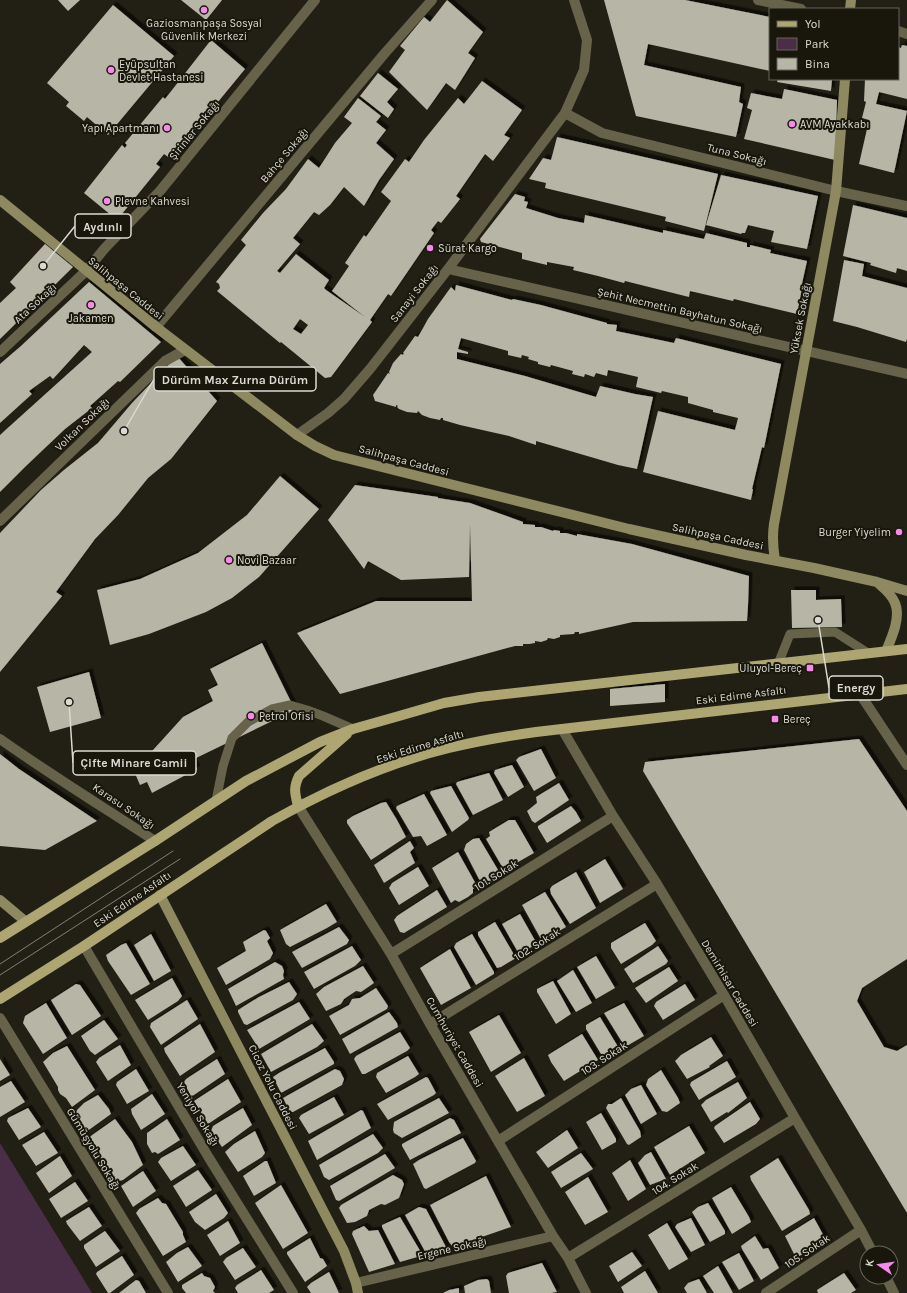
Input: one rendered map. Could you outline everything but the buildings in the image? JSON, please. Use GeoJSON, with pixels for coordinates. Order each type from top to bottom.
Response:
{"type":"FeatureCollection","features":[{"type":"Feature","properties":{"kind":"main road","name":"Yüksek Sokağı"},"geometry":{"type":"LineString","coordinates":[[776,560],[773,549],[772,535],[836,191],[845,80]]}},
{"type":"Feature","properties":{"kind":"main road","name":"Salihpaşa Caddesi"},"geometry":{"type":"LineString","coordinates":[[0,200],[185,350],[297,435],[334,455],[629,529],[877,582],[907,591]]}},
{"type":"Feature","properties":{"kind":"main road"},"geometry":{"type":"LineString","coordinates":[[877,582],[891,596],[895,602],[897,610],[895,627],[886,651]]}},
{"type":"Feature","properties":{"kind":"main road"},"geometry":{"type":"LineString","coordinates":[[0,938],[246,781],[320,742],[353,729],[444,703],[479,697],[907,649]]}},
{"type":"Feature","properties":{"kind":"main road","name":"Eski Edirne Asfaltı"},"geometry":{"type":"LineString","coordinates":[[0,999],[84,946],[160,894],[272,821],[298,806],[381,770],[423,755],[483,740],[536,732],[907,689]]}},
{"type":"Feature","properties":{"kind":"main road"},"geometry":{"type":"LineString","coordinates":[[298,806],[295,795],[295,784],[299,776],[353,729]]}},
{"type":"Feature","properties":{"kind":"main road","name":"Cicoz Yolu Caddesi"},"geometry":{"type":"LineString","coordinates":[[160,894],[344,1252],[357,1288]]}},
{"type":"Feature","properties":{"kind":"main road"},"geometry":{"type":"LineString","coordinates":[[0,900],[25,921]]}},
{"type":"Feature","properties":{"kind":"street","name":"Şirinler Sokağı"},"geometry":{"type":"LineString","coordinates":[[86,271],[160,191],[315,0]]}},
{"type":"Feature","properties":{"kind":"street","name":"Bahçe Sokağı"},"geometry":{"type":"LineString","coordinates":[[156,327],[385,53],[432,0]]}},
{"type":"Feature","properties":{"kind":"street","name":"Sanayi Sokağı"},"geometry":{"type":"LineString","coordinates":[[297,435],[328,413],[344,399],[370,369],[448,269],[565,113],[584,70],[586,40],[574,0]]}},
{"type":"Feature","properties":{"kind":"street"},"geometry":{"type":"LineString","coordinates":[[758,0],[796,8]]}},
{"type":"Feature","properties":{"kind":"street","name":"Tuna Sokağı"},"geometry":{"type":"LineString","coordinates":[[565,113],[602,133],[836,191],[907,206]]}},
{"type":"Feature","properties":{"kind":"street","name":"Şehit Necmettin Bayhatun Sokağı"},"geometry":{"type":"LineString","coordinates":[[448,269],[907,374]]}},
{"type":"Feature","properties":{"kind":"street","name":"Ata Sokağı"},"geometry":{"type":"LineString","coordinates":[[0,352],[86,271]]}},
{"type":"Feature","properties":{"kind":"street","name":"Volkan Sokağı"},"geometry":{"type":"LineString","coordinates":[[0,521],[165,361],[185,350]]}},
{"type":"Feature","properties":{"kind":"street"},"geometry":{"type":"LineString","coordinates":[[860,694],[907,765]]}},
{"type":"Feature","properties":{"kind":"street","name":"Demirhisar Caddesi"},"geometry":{"type":"LineString","coordinates":[[562,729],[613,816],[657,884],[724,995],[869,1245]]}},
{"type":"Feature","properties":{"kind":"street","name":"Karasu Sokağı"},"geometry":{"type":"LineString","coordinates":[[0,739],[38,766],[92,799],[154,841]]}},
{"type":"Feature","properties":{"kind":"street","name":"Cumhuriyet Caddesi"},"geometry":{"type":"LineString","coordinates":[[298,806],[391,954],[552,1236],[568,1258],[586,1293]]}},
{"type":"Feature","properties":{"kind":"street","name":"101. Sokak"},"geometry":{"type":"LineString","coordinates":[[391,954],[613,816]]}},
{"type":"Feature","properties":{"kind":"street","name":"102. Sokak"},"geometry":{"type":"LineString","coordinates":[[430,1024],[657,884]]}},
{"type":"Feature","properties":{"kind":"street","name":"Yeniyol Sokağı"},"geometry":{"type":"LineString","coordinates":[[84,946],[205,1151],[293,1293]]}},
{"type":"Feature","properties":{"kind":"street","name":"103. Sokak"},"geometry":{"type":"LineString","coordinates":[[498,1140],[724,995]]}},
{"type":"Feature","properties":{"kind":"street","name":"Gümüşyolu Sokağı"},"geometry":{"type":"LineString","coordinates":[[0,1018],[168,1293]]}},
{"type":"Feature","properties":{"kind":"street","name":"104. Sokak"},"geometry":{"type":"LineString","coordinates":[[568,1258],[795,1118]]}},
{"type":"Feature","properties":{"kind":"street","name":"105. Sokak"},"geometry":{"type":"LineString","coordinates":[[766,1293],[861,1230]]}},
{"type":"Feature","properties":{"kind":"street","name":"Ergene Sokağı"},"geometry":{"type":"LineString","coordinates":[[357,1288],[552,1236]]}},
{"type":"Feature","properties":{"kind":"lane"},"geometry":{"type":"LineString","coordinates":[[778,664],[790,634],[835,632],[868,653]]}},
{"type":"Feature","properties":{"kind":"lane"},"geometry":{"type":"LineString","coordinates":[[216,801],[223,766],[232,738],[248,722],[272,709],[290,705],[323,716],[353,729]]}},
{"type":"Feature","properties":{"kind":"green space"},"geometry":{"type":"Polygon","coordinates":[[[0,1143],[92,1293],[0,1293],[0,1143]]]}},
{"type":"Feature","properties":{"kind":"tram line"},"geometry":{"type":"LineString","coordinates":[[0,964],[173,851]]}},
{"type":"Feature","properties":{"kind":"tram line"},"geometry":{"type":"LineString","coordinates":[[0,975],[180,859]]}},
{"type":"Feature","properties":{"kind":"place","name":"Gaziosmanpaşa Sosyal Güvenlik Merkezi"},"geometry":{"type":"Point","coordinates":[204,10]}},
{"type":"Feature","properties":{"kind":"place","name":"Eyüpsultan Devlet Hastanesi"},"geometry":{"type":"Point","coordinates":[111,70]}},
{"type":"Feature","properties":{"kind":"place","name":"AVM Ayakkabı"},"geometry":{"type":"Point","coordinates":[792,124]}},
{"type":"Feature","properties":{"kind":"place","name":"Yapı Apartmanı"},"geometry":{"type":"Point","coordinates":[167,128]}},
{"type":"Feature","properties":{"kind":"place","name":"Plevne Kahvesi"},"geometry":{"type":"Point","coordinates":[107,201]}},
{"type":"Feature","properties":{"kind":"place","name":"Sürat Kargo"},"geometry":{"type":"Point","coordinates":[430,248]}},
{"type":"Feature","properties":{"kind":"place","name":"Aydınlı"},"geometry":{"type":"Point","coordinates":[43,266]}},
{"type":"Feature","properties":{"kind":"place","name":"Jakamen"},"geometry":{"type":"Point","coordinates":[91,305]}},
{"type":"Feature","properties":{"kind":"place","name":"Dürüm Max Zurna Dürüm"},"geometry":{"type":"Point","coordinates":[124,431]}},
{"type":"Feature","properties":{"kind":"place","name":"Burger Yiyelim"},"geometry":{"type":"Point","coordinates":[899,532]}},
{"type":"Feature","properties":{"kind":"place","name":"Novi Bazaar"},"geometry":{"type":"Point","coordinates":[229,560]}},
{"type":"Feature","properties":{"kind":"place","name":"Energy"},"geometry":{"type":"Point","coordinates":[818,620]}},
{"type":"Feature","properties":{"kind":"place","name":"Uluyol-Bereç"},"geometry":{"type":"Point","coordinates":[810,668]}},
{"type":"Feature","properties":{"kind":"place","name":"Çifte Minare Camii"},"geometry":{"type":"Point","coordinates":[69,702]}},
{"type":"Feature","properties":{"kind":"place","name":"Petrol Ofisi"},"geometry":{"type":"Point","coordinates":[251,716]}},
{"type":"Feature","properties":{"kind":"place","name":"Bereç"},"geometry":{"type":"Point","coordinates":[775,719]}}]}
